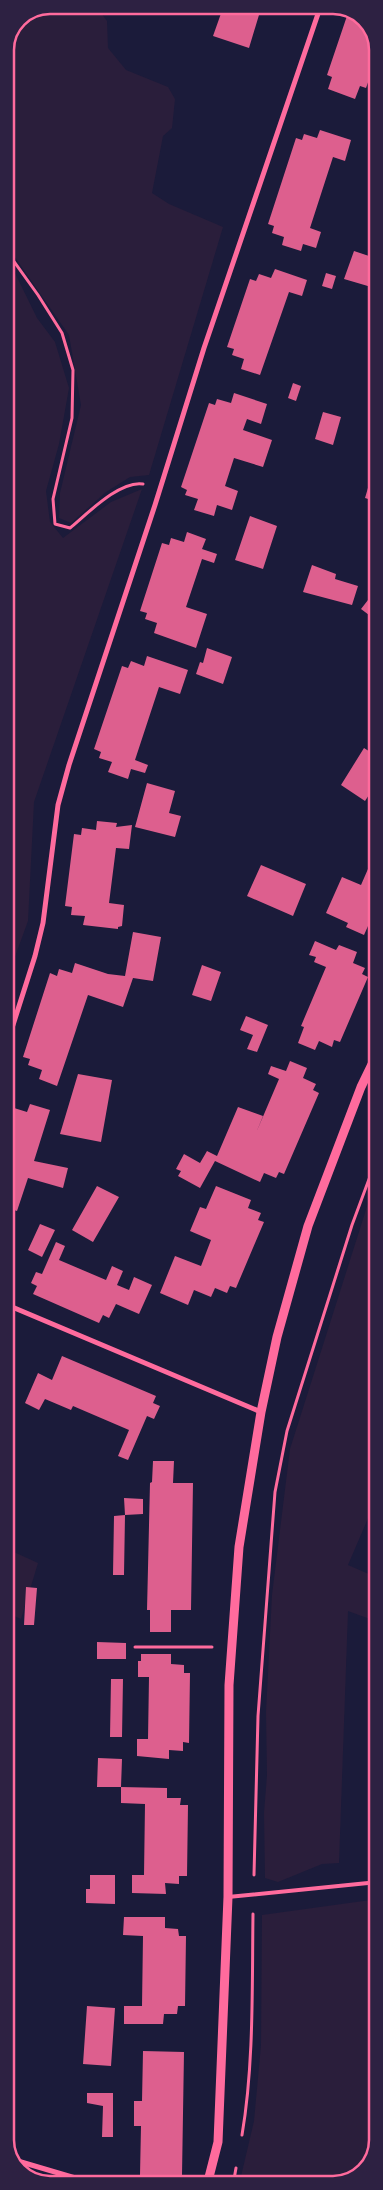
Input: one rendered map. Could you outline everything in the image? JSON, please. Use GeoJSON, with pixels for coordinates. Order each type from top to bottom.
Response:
{"type":"FeatureCollection","features":[{"type":"Feature","properties":{"kind":"street"},"geometry":{"type":"LineString","coordinates":[[14,1022],[35,956],[43,923],[58,805],[67,773],[207,339],[317,14]]}},
{"type":"Feature","properties":{"kind":"street"},"geometry":{"type":"LineString","coordinates":[[209,2176],[218,2142],[228,1897],[229,1685],[239,1548],[261,1412],[277,1338],[312,1212],[369,1071]]}},
{"type":"Feature","properties":{"kind":"street"},"geometry":{"type":"LineString","coordinates":[[14,1308],[261,1412]]}},
{"type":"Feature","properties":{"kind":"street"},"geometry":{"type":"LineString","coordinates":[[22,2162],[69,2176]]}},
{"type":"Feature","properties":{"kind":"lane"},"geometry":{"type":"LineString","coordinates":[[228,1897],[254,1896],[369,1883]]}},
{"type":"Feature","properties":{"kind":"path"},"geometry":{"type":"LineString","coordinates":[[14,262],[62,333],[73,370],[72,418],[53,499],[55,524],[70,528],[106,497],[134,482],[160,488]]}},
{"type":"Feature","properties":{"kind":"path"},"geometry":{"type":"LineString","coordinates":[[241,2139],[246,2111],[251,2020],[258,1716],[275,1492],[287,1431],[352,1224],[369,1179]]}},
{"type":"Feature","properties":{"kind":"path"},"geometry":{"type":"LineString","coordinates":[[135,1647],[232,1647]]}},
{"type":"Feature","properties":{"kind":"path"},"geometry":{"type":"LineString","coordinates":[[234,2176],[236,2166]]}},
{"type":"Feature","properties":{"kind":"shaded area"},"geometry":{"type":"Polygon","coordinates":[[[42,14],[102,14],[107,21],[108,48],[126,70],[168,87],[175,99],[172,128],[163,136],[152,193],[169,204],[223,227],[149,475],[130,477],[106,492],[71,523],[59,518],[60,493],[81,405],[69,335],[14,256],[14,42],[24,24],[42,14]]]}},
{"type":"Feature","properties":{"kind":"shaded area"},"geometry":{"type":"Polygon","coordinates":[[[14,271],[37,318],[55,342],[69,388],[59,444],[46,491],[50,522],[63,538],[111,502],[142,489],[34,802],[28,921],[14,959],[14,271]]]}},
{"type":"Feature","properties":{"kind":"shaded area"},"geometry":{"type":"Polygon","coordinates":[[[369,1200],[369,1516],[348,1565],[369,1574],[369,1619],[348,1611],[339,1863],[322,1864],[278,1882],[265,1878],[266,1712],[272,1595],[290,1449],[369,1200]]]}},
{"type":"Feature","properties":{"kind":"shaded area"},"geometry":{"type":"Polygon","coordinates":[[[14,1552],[38,1563],[21,1619],[14,1616],[14,1552]]]}},
{"type":"Feature","properties":{"kind":"shaded area"},"geometry":{"type":"Polygon","coordinates":[[[369,1900],[369,2145],[360,2164],[345,2174],[338,2176],[241,2176],[254,2121],[261,2045],[262,1915],[369,1900]]]}},
{"type":"Feature","properties":{"kind":"building"},"geometry":{"type":"Polygon","coordinates":[[[221,14],[259,14],[249,48],[213,36],[221,14]]]}},
{"type":"Feature","properties":{"kind":"building"},"geometry":{"type":"Polygon","coordinates":[[[347,16],[360,26],[367,38],[369,45],[369,80],[366,88],[360,86],[355,99],[328,89],[332,77],[327,75],[347,16]]]}},
{"type":"Feature","properties":{"kind":"building"},"geometry":{"type":"Polygon","coordinates":[[[320,130],[351,140],[345,161],[333,157],[321,194],[310,228],[321,232],[316,248],[303,244],[301,251],[282,245],[284,237],[272,233],[274,226],[268,224],[296,138],[302,140],[304,134],[317,138],[320,130]]]}},
{"type":"Feature","properties":{"kind":"building"},"geometry":{"type":"Polygon","coordinates":[[[354,251],[369,256],[369,286],[344,279],[354,251]]]}},
{"type":"Feature","properties":{"kind":"building"},"geometry":{"type":"Polygon","coordinates":[[[275,269],[307,280],[302,296],[289,292],[260,375],[241,369],[244,359],[232,355],[234,349],[227,347],[250,279],[256,281],[259,274],[271,278],[275,269]]]}},
{"type":"Feature","properties":{"kind":"building"},"geometry":{"type":"Polygon","coordinates":[[[326,273],[336,276],[332,289],[322,286],[326,273]]]}},
{"type":"Feature","properties":{"kind":"building"},"geometry":{"type":"Polygon","coordinates":[[[293,383],[301,386],[296,401],[288,398],[293,383]]]}},
{"type":"Feature","properties":{"kind":"building"},"geometry":{"type":"Polygon","coordinates":[[[234,393],[267,404],[261,424],[247,419],[243,430],[272,440],[263,467],[234,458],[225,486],[238,491],[232,510],[217,505],[214,516],[194,510],[198,499],[185,495],[187,490],[181,487],[209,403],[215,405],[217,399],[231,403],[234,393]]]}},
{"type":"Feature","properties":{"kind":"building"},"geometry":{"type":"Polygon","coordinates":[[[323,412],[341,417],[333,445],[315,439],[323,412]]]}},
{"type":"Feature","properties":{"kind":"building"},"geometry":{"type":"Polygon","coordinates":[[[369,484],[369,499],[365,498],[369,484]]]}},
{"type":"Feature","properties":{"kind":"building"},"geometry":{"type":"Polygon","coordinates":[[[250,516],[277,526],[263,569],[235,560],[250,516]]]}},
{"type":"Feature","properties":{"kind":"building"},"geometry":{"type":"Polygon","coordinates":[[[187,532],[206,539],[202,549],[217,554],[214,563],[202,559],[186,607],[207,614],[196,648],[154,633],[157,623],[145,619],[147,613],[140,611],[162,543],[169,545],[171,538],[184,542],[187,532]]]}},
{"type":"Feature","properties":{"kind":"building"},"geometry":{"type":"Polygon","coordinates":[[[312,565],[336,574],[335,579],[358,586],[352,605],[303,592],[312,565]]]}},
{"type":"Feature","properties":{"kind":"building"},"geometry":{"type":"Polygon","coordinates":[[[368,600],[369,601],[369,615],[361,609],[368,600]]]}},
{"type":"Feature","properties":{"kind":"building"},"geometry":{"type":"Polygon","coordinates":[[[207,648],[232,657],[223,684],[196,674],[200,662],[203,663],[207,648]]]}},
{"type":"Feature","properties":{"kind":"building"},"geometry":{"type":"Polygon","coordinates":[[[147,656],[188,670],[180,694],[159,687],[135,760],[148,765],[145,773],[131,769],[128,779],[108,772],[112,762],[99,758],[101,752],[94,749],[122,666],[128,668],[131,661],[144,666],[147,656]]]}},
{"type":"Feature","properties":{"kind":"building"},"geometry":{"type":"Polygon","coordinates":[[[364,748],[369,751],[369,795],[365,801],[341,785],[364,748]]]}},
{"type":"Feature","properties":{"kind":"building"},"geometry":{"type":"Polygon","coordinates":[[[147,783],[175,791],[169,813],[181,816],[175,837],[135,827],[147,783]]]}},
{"type":"Feature","properties":{"kind":"building"},"geometry":{"type":"Polygon","coordinates":[[[97,821],[117,823],[116,827],[132,825],[129,849],[116,848],[109,903],[124,905],[122,926],[118,927],[118,929],[83,925],[85,916],[71,915],[72,907],[65,906],[74,834],[81,835],[82,828],[96,830],[97,821]]]}},
{"type":"Feature","properties":{"kind":"building"},"geometry":{"type":"Polygon","coordinates":[[[261,865],[306,884],[293,916],[247,896],[261,865]]]}},
{"type":"Feature","properties":{"kind":"building"},"geometry":{"type":"Polygon","coordinates":[[[369,867],[369,926],[364,935],[346,927],[348,923],[326,913],[342,877],[361,885],[369,867]]]}},
{"type":"Feature","properties":{"kind":"building"},"geometry":{"type":"Polygon","coordinates":[[[133,932],[161,937],[153,981],[133,978],[123,1007],[88,995],[57,1086],[39,1079],[42,1070],[28,1065],[30,1059],[23,1057],[50,973],[57,976],[59,969],[72,973],[75,963],[108,974],[125,976],[133,932]]]}},
{"type":"Feature","properties":{"kind":"building"},"geometry":{"type":"Polygon","coordinates":[[[315,941],[336,950],[339,945],[357,952],[353,963],[365,968],[362,974],[368,977],[340,1042],[334,1040],[332,1047],[319,1041],[315,1050],[298,1043],[304,1027],[301,1026],[326,967],[314,962],[316,957],[309,955],[315,941]]]}},
{"type":"Feature","properties":{"kind":"building"},"geometry":{"type":"Polygon","coordinates":[[[202,965],[221,972],[211,1001],[192,995],[202,965]]]}},
{"type":"Feature","properties":{"kind":"building"},"geometry":{"type":"Polygon","coordinates":[[[246,1016],[268,1025],[257,1052],[247,1049],[253,1035],[240,1030],[246,1016]]]}},
{"type":"Feature","properties":{"kind":"building"},"geometry":{"type":"Polygon","coordinates":[[[290,1061],[307,1068],[303,1078],[316,1084],[313,1090],[319,1093],[284,1174],[279,1172],[276,1178],[264,1173],[260,1182],[215,1161],[200,1188],[178,1176],[181,1171],[176,1169],[184,1154],[200,1163],[207,1151],[217,1156],[238,1107],[263,1116],[256,1133],[279,1079],[268,1074],[271,1066],[286,1071],[290,1061]]]}},
{"type":"Feature","properties":{"kind":"building"},"geometry":{"type":"Polygon","coordinates":[[[78,1074],[112,1080],[101,1142],[60,1134],[78,1074]]]}},
{"type":"Feature","properties":{"kind":"building"},"geometry":{"type":"Polygon","coordinates":[[[30,1104],[50,1110],[34,1161],[68,1168],[63,1188],[28,1178],[17,1211],[14,1210],[14,1108],[27,1112],[30,1104]]]}},
{"type":"Feature","properties":{"kind":"building"},"geometry":{"type":"Polygon","coordinates":[[[97,1186],[119,1197],[93,1242],[72,1230],[97,1186]]]}},
{"type":"Feature","properties":{"kind":"building"},"geometry":{"type":"Polygon","coordinates":[[[216,1186],[251,1200],[248,1208],[261,1213],[258,1220],[264,1222],[236,1288],[230,1286],[227,1293],[215,1288],[211,1297],[194,1290],[188,1305],[160,1293],[175,1256],[201,1266],[211,1240],[190,1231],[200,1207],[206,1209],[216,1186]]]}},
{"type":"Feature","properties":{"kind":"building"},"geometry":{"type":"Polygon","coordinates":[[[40,1224],[55,1230],[42,1257],[28,1250],[40,1224]]]}},
{"type":"Feature","properties":{"kind":"building"},"geometry":{"type":"Polygon","coordinates":[[[56,1242],[65,1246],[59,1260],[106,1280],[112,1266],[123,1271],[117,1285],[129,1290],[134,1277],[152,1285],[139,1314],[116,1304],[109,1318],[103,1315],[99,1323],[33,1294],[37,1286],[31,1283],[36,1272],[42,1274],[56,1242]]]}},
{"type":"Feature","properties":{"kind":"building"},"geometry":{"type":"Polygon","coordinates":[[[62,1356],[156,1396],[153,1403],[160,1406],[154,1419],[147,1416],[128,1460],[118,1456],[129,1430],[73,1406],[71,1410],[45,1399],[39,1410],[25,1403],[38,1373],[52,1380],[62,1356]]]}},
{"type":"Feature","properties":{"kind":"building"},"geometry":{"type":"Polygon","coordinates":[[[153,1461],[174,1461],[173,1483],[193,1483],[191,1610],[171,1610],[171,1632],[150,1632],[150,1610],[147,1610],[150,1483],[152,1482],[153,1461]]]}},
{"type":"Feature","properties":{"kind":"building"},"geometry":{"type":"Polygon","coordinates":[[[124,1498],[143,1499],[143,1514],[125,1515],[124,1498]]]}},
{"type":"Feature","properties":{"kind":"building"},"geometry":{"type":"Polygon","coordinates":[[[125,1515],[124,1575],[113,1575],[114,1516],[125,1515]]]}},
{"type":"Feature","properties":{"kind":"building"},"geometry":{"type":"Polygon","coordinates":[[[26,1587],[37,1588],[34,1625],[24,1625],[26,1587]]]}},
{"type":"Feature","properties":{"kind":"building"},"geometry":{"type":"Polygon","coordinates":[[[97,1642],[126,1643],[126,1659],[97,1659],[97,1642]]]}},
{"type":"Feature","properties":{"kind":"building"},"geometry":{"type":"Polygon","coordinates":[[[141,1654],[171,1654],[171,1664],[184,1665],[184,1673],[190,1673],[189,1743],[183,1742],[183,1751],[169,1750],[169,1759],[137,1756],[137,1739],[148,1739],[149,1677],[138,1677],[138,1661],[141,1661],[141,1654]]]}},
{"type":"Feature","properties":{"kind":"building"},"geometry":{"type":"Polygon","coordinates":[[[111,1679],[123,1679],[122,1737],[110,1737],[111,1679]]]}},
{"type":"Feature","properties":{"kind":"building"},"geometry":{"type":"Polygon","coordinates":[[[98,1758],[122,1759],[121,1787],[97,1787],[98,1758]]]}},
{"type":"Feature","properties":{"kind":"building"},"geometry":{"type":"Polygon","coordinates":[[[121,1787],[167,1788],[167,1798],[181,1798],[180,1805],[188,1805],[187,1876],[179,1876],[179,1884],[165,1883],[166,1894],[132,1893],[132,1875],[144,1875],[145,1804],[121,1803],[121,1787]]]}},
{"type":"Feature","properties":{"kind":"building"},"geometry":{"type":"Polygon","coordinates":[[[90,1875],[115,1875],[115,1904],[86,1903],[86,1889],[90,1889],[90,1875]]]}},
{"type":"Feature","properties":{"kind":"building"},"geometry":{"type":"Polygon","coordinates":[[[124,1917],[165,1917],[165,1928],[178,1929],[179,1936],[186,1936],[185,2006],[178,2006],[177,2014],[164,2014],[163,2024],[124,2024],[124,2006],[142,2006],[143,1936],[123,1935],[124,1917]]]}},
{"type":"Feature","properties":{"kind":"building"},"geometry":{"type":"Polygon","coordinates":[[[87,2006],[115,2008],[111,2066],[83,2064],[87,2006]]]}},
{"type":"Feature","properties":{"kind":"building"},"geometry":{"type":"Polygon","coordinates":[[[143,2051],[184,2052],[182,2175],[140,2175],[141,2126],[134,2126],[134,2101],[142,2101],[143,2051]]]}},
{"type":"Feature","properties":{"kind":"building"},"geometry":{"type":"Polygon","coordinates":[[[87,2093],[113,2093],[113,2137],[102,2137],[103,2106],[87,2103],[87,2093]]]}}]}
